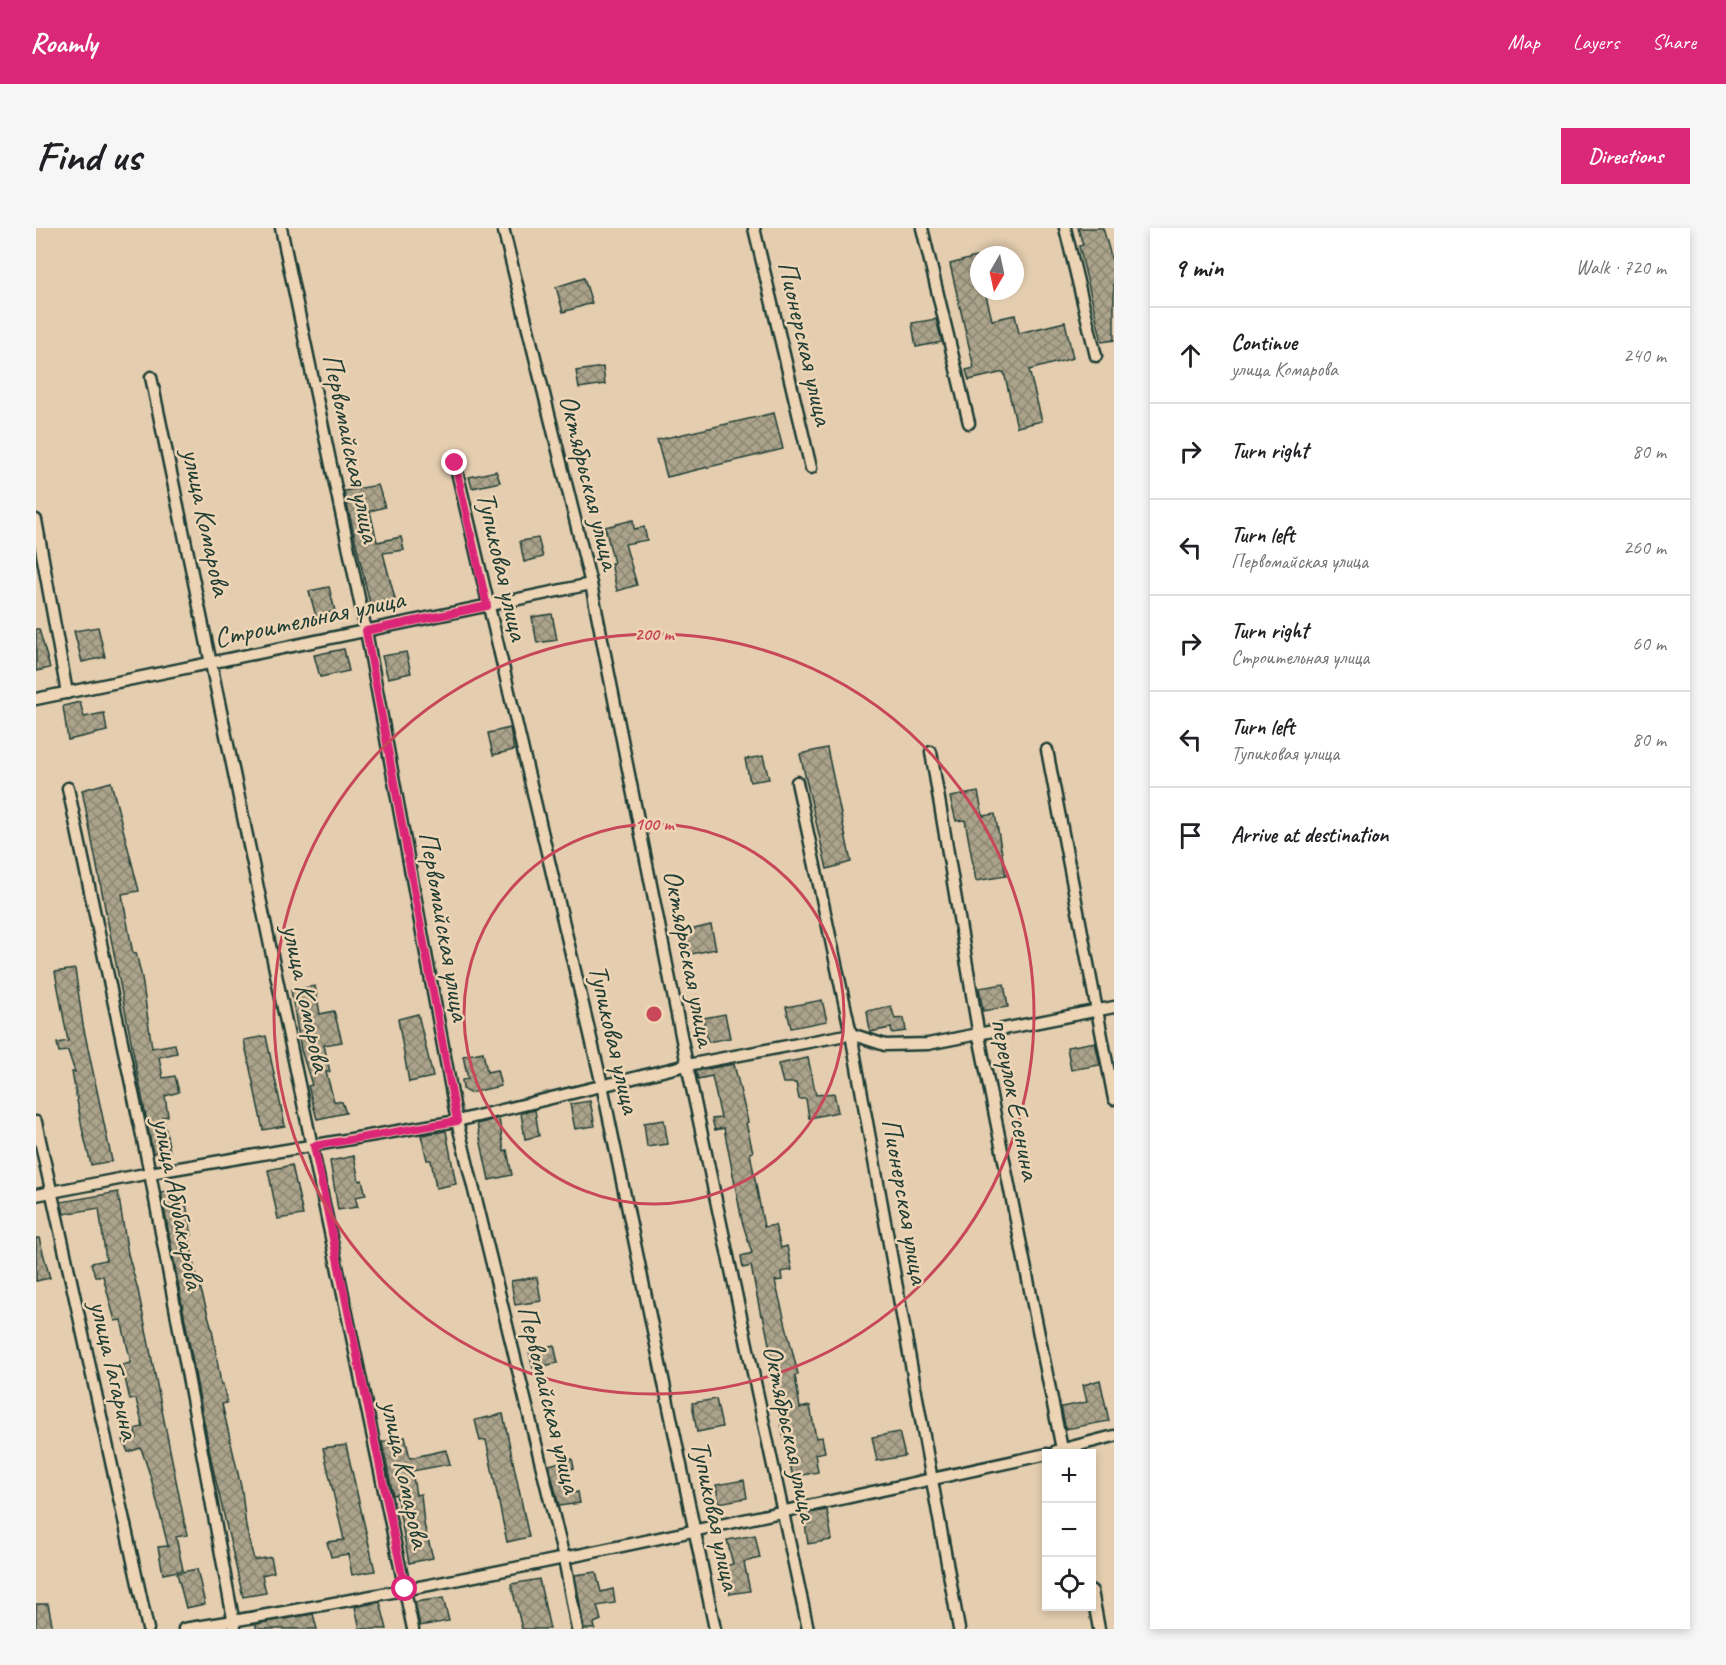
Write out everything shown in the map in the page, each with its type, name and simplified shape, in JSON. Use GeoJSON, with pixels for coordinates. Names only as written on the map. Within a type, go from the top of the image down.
{"type":"FeatureCollection","features":[{"type":"Feature","properties":{"kind":"street","name":"Первомайская улица"},"geometry":{"type":"LineString","coordinates":[[281,228],[366,631],[457,1121],[564,1558],[577,1629]]}},
{"type":"Feature","properties":{"kind":"street","name":"Октябрьская улица"},"geometry":{"type":"LineString","coordinates":[[503,228],[591,584],[687,1065],[808,1629]]}},
{"type":"Feature","properties":{"kind":"street","name":"Пионерская улица"},"geometry":{"type":"LineString","coordinates":[[754,228],[812,468]]}},
{"type":"Feature","properties":{"kind":"street"},"geometry":{"type":"LineString","coordinates":[[922,228],[969,423]]}},
{"type":"Feature","properties":{"kind":"street"},"geometry":{"type":"LineString","coordinates":[[1065,228],[1095,356]]}},
{"type":"Feature","properties":{"kind":"street","name":"улица Комарова"},"geometry":{"type":"LineString","coordinates":[[151,377],[314,1146],[413,1629]]}},
{"type":"Feature","properties":{"kind":"street","name":"Тупиковая улица"},"geometry":{"type":"LineString","coordinates":[[455,463],[487,606],[602,1084],[715,1629]]}},
{"type":"Feature","properties":{"kind":"street"},"geometry":{"type":"LineString","coordinates":[[36,520],[67,693]]}},
{"type":"Feature","properties":{"kind":"street","name":"Строительная улица"},"geometry":{"type":"LineString","coordinates":[[36,699],[591,584]]}},
{"type":"Feature","properties":{"kind":"street"},"geometry":{"type":"LineString","coordinates":[[1047,750],[1114,1099]]}},
{"type":"Feature","properties":{"kind":"street","name":"переулок Есенина"},"geometry":{"type":"LineString","coordinates":[[931,752],[979,1036],[1062,1449]]}},
{"type":"Feature","properties":{"kind":"street","name":"Пионерская улица"},"geometry":{"type":"LineString","coordinates":[[797,782],[851,1034],[959,1629]]}},
{"type":"Feature","properties":{"kind":"street","name":"улица Абубакарова"},"geometry":{"type":"LineString","coordinates":[[68,788],[150,1173],[234,1625]]}},
{"type":"Feature","properties":{"kind":"street"},"geometry":{"type":"LineString","coordinates":[[36,1195],[150,1173],[457,1121],[687,1065],[851,1034],[885,1045],[928,1044],[979,1036],[1114,1007]]}},
{"type":"Feature","properties":{"kind":"street","name":"улица Гагарина"},"geometry":{"type":"LineString","coordinates":[[36,1122],[148,1629]]}},
{"type":"Feature","properties":{"kind":"street"},"geometry":{"type":"LineString","coordinates":[[1073,1449],[1114,1436]]}},
{"type":"Feature","properties":{"kind":"street"},"geometry":{"type":"LineString","coordinates":[[184,1629],[234,1625],[784,1512],[1042,1455]]}},
{"type":"Feature","properties":{"kind":"street"},"geometry":{"type":"LineString","coordinates":[[1096,1611],[1099,1629]]}},
{"type":"Feature","properties":{"kind":"building"},"geometry":{"type":"Polygon","coordinates":[[[1078,228],[1103,228],[1114,267],[1114,340],[1102,342],[1079,246],[1083,245],[1078,228]]]}},
{"type":"Feature","properties":{"kind":"building"},"geometry":{"type":"Polygon","coordinates":[[[970,259],[970,300],[987,300],[992,320],[1015,315],[1019,333],[1065,322],[1073,358],[1029,370],[1042,421],[1017,427],[1004,372],[969,380],[966,370],[974,368],[950,264],[970,259]]]}},
{"type":"Feature","properties":{"kind":"building"},"geometry":{"type":"Polygon","coordinates":[[[584,278],[592,303],[563,312],[556,287],[584,278]]]}},
{"type":"Feature","properties":{"kind":"building"},"geometry":{"type":"Polygon","coordinates":[[[936,319],[942,342],[916,347],[912,323],[936,319]]]}},
{"type":"Feature","properties":{"kind":"building"},"geometry":{"type":"Polygon","coordinates":[[[603,367],[605,384],[579,388],[576,371],[603,367]]]}},
{"type":"Feature","properties":{"kind":"building"},"geometry":{"type":"Polygon","coordinates":[[[774,413],[783,449],[667,477],[657,440],[774,413]]]}},
{"type":"Feature","properties":{"kind":"building"},"geometry":{"type":"Polygon","coordinates":[[[496,471],[500,482],[472,488],[469,477],[496,471]]]}},
{"type":"Feature","properties":{"kind":"building"},"geometry":{"type":"Polygon","coordinates":[[[378,485],[385,507],[370,511],[377,542],[401,537],[404,550],[383,553],[395,599],[370,604],[344,491],[378,485]]]}},
{"type":"Feature","properties":{"kind":"building"},"geometry":{"type":"Polygon","coordinates":[[[633,520],[634,529],[644,527],[647,540],[625,544],[637,585],[617,591],[611,563],[614,563],[605,527],[633,520]]]}},
{"type":"Feature","properties":{"kind":"building"},"geometry":{"type":"Polygon","coordinates":[[[538,538],[543,557],[524,562],[520,541],[538,538]]]}},
{"type":"Feature","properties":{"kind":"building"},"geometry":{"type":"Polygon","coordinates":[[[329,587],[335,611],[316,616],[309,591],[329,587]]]}},
{"type":"Feature","properties":{"kind":"building"},"geometry":{"type":"Polygon","coordinates":[[[552,614],[557,640],[537,643],[532,617],[552,614]]]}},
{"type":"Feature","properties":{"kind":"building"},"geometry":{"type":"Polygon","coordinates":[[[98,627],[105,657],[82,662],[74,631],[98,627]]]}},
{"type":"Feature","properties":{"kind":"building"},"geometry":{"type":"Polygon","coordinates":[[[36,629],[39,629],[50,668],[36,671],[36,629]]]}},
{"type":"Feature","properties":{"kind":"building"},"geometry":{"type":"Polygon","coordinates":[[[344,649],[349,671],[320,677],[314,655],[344,649]]]}},
{"type":"Feature","properties":{"kind":"building"},"geometry":{"type":"Polygon","coordinates":[[[406,652],[411,673],[388,678],[382,656],[406,652]]]}},
{"type":"Feature","properties":{"kind":"building"},"geometry":{"type":"Polygon","coordinates":[[[80,702],[84,717],[104,713],[107,731],[68,740],[63,706],[80,702]]]}},
{"type":"Feature","properties":{"kind":"building"},"geometry":{"type":"Polygon","coordinates":[[[510,728],[514,750],[493,755],[488,733],[510,728]]]}},
{"type":"Feature","properties":{"kind":"building"},"geometry":{"type":"Polygon","coordinates":[[[827,748],[851,862],[827,869],[800,754],[827,748]]]}},
{"type":"Feature","properties":{"kind":"building"},"geometry":{"type":"Polygon","coordinates":[[[763,756],[769,779],[750,782],[745,759],[763,756]]]}},
{"type":"Feature","properties":{"kind":"building"},"geometry":{"type":"Polygon","coordinates":[[[111,782],[139,891],[122,894],[133,954],[136,953],[142,978],[152,1048],[175,1044],[177,1053],[159,1057],[163,1078],[175,1076],[179,1092],[165,1096],[168,1116],[163,1117],[170,1151],[153,1153],[82,790],[111,782]]]}},
{"type":"Feature","properties":{"kind":"building"},"geometry":{"type":"Polygon","coordinates":[[[978,792],[983,816],[995,814],[1006,876],[976,881],[965,820],[956,821],[950,797],[978,792]]]}},
{"type":"Feature","properties":{"kind":"building"},"geometry":{"type":"Polygon","coordinates":[[[711,925],[716,949],[686,955],[681,932],[711,925]]]}},
{"type":"Feature","properties":{"kind":"building"},"geometry":{"type":"Polygon","coordinates":[[[75,969],[83,1025],[112,1161],[91,1165],[72,1072],[75,1072],[68,1051],[59,1052],[57,1043],[68,1041],[55,972],[75,969]]]}},
{"type":"Feature","properties":{"kind":"building"},"geometry":{"type":"Polygon","coordinates":[[[1004,984],[1008,1007],[983,1011],[979,988],[1004,984]]]}},
{"type":"Feature","properties":{"kind":"building"},"geometry":{"type":"Polygon","coordinates":[[[315,986],[320,1014],[334,1011],[342,1042],[324,1045],[330,1072],[326,1072],[334,1101],[342,1102],[346,1113],[317,1119],[308,1086],[312,1085],[301,1050],[291,990],[315,986]]]}},
{"type":"Feature","properties":{"kind":"building"},"geometry":{"type":"Polygon","coordinates":[[[822,1000],[827,1021],[791,1028],[786,1007],[822,1000]]]}},
{"type":"Feature","properties":{"kind":"building"},"geometry":{"type":"Polygon","coordinates":[[[891,1006],[895,1019],[904,1018],[906,1031],[892,1033],[891,1028],[870,1032],[867,1011],[891,1006]]]}},
{"type":"Feature","properties":{"kind":"building"},"geometry":{"type":"Polygon","coordinates":[[[418,1014],[433,1077],[409,1082],[398,1019],[418,1014]]]}},
{"type":"Feature","properties":{"kind":"building"},"geometry":{"type":"Polygon","coordinates":[[[725,1014],[730,1038],[708,1042],[703,1018],[725,1014]]]}},
{"type":"Feature","properties":{"kind":"building"},"geometry":{"type":"Polygon","coordinates":[[[266,1036],[285,1126],[263,1130],[244,1040],[266,1036]]]}},
{"type":"Feature","properties":{"kind":"building"},"geometry":{"type":"Polygon","coordinates":[[[1095,1042],[1100,1065],[1071,1070],[1067,1047],[1095,1042]]]}},
{"type":"Feature","properties":{"kind":"building"},"geometry":{"type":"Polygon","coordinates":[[[483,1052],[487,1072],[497,1070],[501,1086],[469,1093],[463,1089],[462,1080],[468,1079],[463,1056],[483,1052]]]}},
{"type":"Feature","properties":{"kind":"building"},"geometry":{"type":"Polygon","coordinates":[[[808,1058],[816,1095],[834,1093],[838,1112],[809,1118],[806,1099],[799,1099],[796,1083],[783,1083],[778,1064],[808,1058]]]}},
{"type":"Feature","properties":{"kind":"building"},"geometry":{"type":"Polygon","coordinates":[[[734,1064],[748,1122],[746,1123],[753,1152],[750,1153],[764,1227],[775,1225],[781,1248],[787,1246],[792,1270],[781,1272],[782,1280],[775,1281],[798,1374],[795,1375],[800,1408],[810,1406],[816,1438],[822,1437],[825,1452],[815,1454],[818,1472],[793,1477],[780,1421],[776,1378],[763,1315],[761,1316],[751,1266],[743,1268],[741,1256],[752,1253],[742,1221],[724,1128],[715,1130],[712,1119],[721,1118],[712,1076],[698,1079],[696,1071],[734,1064]]]}},
{"type":"Feature","properties":{"kind":"building"},"geometry":{"type":"Polygon","coordinates":[[[590,1101],[595,1126],[575,1129],[570,1104],[590,1101]]]}},
{"type":"Feature","properties":{"kind":"building"},"geometry":{"type":"Polygon","coordinates":[[[535,1110],[539,1136],[525,1139],[521,1113],[535,1110]]]}},
{"type":"Feature","properties":{"kind":"building"},"geometry":{"type":"Polygon","coordinates":[[[499,1118],[504,1151],[507,1150],[512,1175],[489,1180],[477,1124],[499,1118]]]}},
{"type":"Feature","properties":{"kind":"building"},"geometry":{"type":"Polygon","coordinates":[[[664,1120],[668,1144],[647,1147],[644,1123],[664,1120]]]}},
{"type":"Feature","properties":{"kind":"building"},"geometry":{"type":"Polygon","coordinates":[[[446,1131],[456,1184],[436,1188],[431,1160],[427,1160],[421,1135],[446,1131]]]}},
{"type":"Feature","properties":{"kind":"building"},"geometry":{"type":"Polygon","coordinates":[[[354,1156],[359,1181],[362,1180],[366,1195],[355,1197],[358,1207],[338,1210],[330,1161],[354,1156]]]}},
{"type":"Feature","properties":{"kind":"building"},"geometry":{"type":"Polygon","coordinates":[[[292,1165],[303,1215],[278,1219],[268,1170],[292,1165]]]}},
{"type":"Feature","properties":{"kind":"building"},"geometry":{"type":"Polygon","coordinates":[[[183,1189],[192,1235],[189,1235],[194,1265],[212,1329],[221,1384],[223,1384],[227,1403],[222,1404],[242,1491],[246,1527],[254,1560],[271,1557],[274,1572],[262,1575],[266,1593],[243,1597],[212,1464],[161,1192],[183,1189]]]}},
{"type":"Feature","properties":{"kind":"building"},"geometry":{"type":"Polygon","coordinates":[[[118,1192],[128,1254],[138,1290],[187,1535],[176,1537],[183,1570],[163,1574],[158,1547],[168,1546],[151,1478],[141,1448],[128,1452],[123,1440],[137,1438],[134,1429],[143,1427],[136,1399],[130,1400],[122,1365],[130,1363],[130,1358],[121,1320],[115,1321],[103,1276],[95,1276],[91,1263],[106,1260],[99,1208],[64,1214],[61,1202],[118,1192]]]}},
{"type":"Feature","properties":{"kind":"building"},"geometry":{"type":"Polygon","coordinates":[[[36,1238],[39,1238],[50,1278],[36,1281],[36,1238]]]}},
{"type":"Feature","properties":{"kind":"building"},"geometry":{"type":"Polygon","coordinates":[[[537,1277],[541,1301],[515,1305],[511,1281],[537,1277]]]}},
{"type":"Feature","properties":{"kind":"building"},"geometry":{"type":"Polygon","coordinates":[[[554,1345],[558,1363],[533,1368],[529,1351],[554,1345]]]}},
{"type":"Feature","properties":{"kind":"building"},"geometry":{"type":"Polygon","coordinates":[[[1100,1380],[1109,1421],[1066,1429],[1061,1407],[1087,1402],[1083,1385],[1100,1380]]]}},
{"type":"Feature","properties":{"kind":"building"},"geometry":{"type":"Polygon","coordinates":[[[716,1399],[722,1427],[697,1432],[692,1403],[716,1399]]]}},
{"type":"Feature","properties":{"kind":"building"},"geometry":{"type":"Polygon","coordinates":[[[503,1414],[529,1537],[507,1542],[486,1440],[480,1441],[475,1420],[503,1414]]]}},
{"type":"Feature","properties":{"kind":"building"},"geometry":{"type":"Polygon","coordinates":[[[899,1432],[905,1456],[877,1461],[872,1437],[899,1432]]]}},
{"type":"Feature","properties":{"kind":"building"},"geometry":{"type":"Polygon","coordinates":[[[405,1437],[410,1458],[446,1450],[450,1464],[412,1471],[416,1495],[421,1494],[424,1524],[433,1558],[409,1563],[396,1494],[393,1495],[382,1442],[405,1437]]]}},
{"type":"Feature","properties":{"kind":"building"},"geometry":{"type":"Polygon","coordinates":[[[346,1445],[375,1571],[352,1575],[348,1554],[331,1557],[327,1542],[344,1540],[323,1448],[346,1445]]]}},
{"type":"Feature","properties":{"kind":"building"},"geometry":{"type":"Polygon","coordinates":[[[572,1459],[574,1468],[568,1470],[573,1493],[578,1492],[580,1503],[559,1506],[549,1465],[572,1459]]]}},
{"type":"Feature","properties":{"kind":"building"},"geometry":{"type":"Polygon","coordinates":[[[744,1480],[747,1498],[719,1503],[716,1485],[744,1480]]]}},
{"type":"Feature","properties":{"kind":"building"},"geometry":{"type":"Polygon","coordinates":[[[827,1510],[832,1540],[808,1544],[805,1524],[812,1523],[809,1513],[827,1510]]]}},
{"type":"Feature","properties":{"kind":"building"},"geometry":{"type":"Polygon","coordinates":[[[755,1535],[760,1558],[744,1562],[750,1591],[730,1594],[725,1566],[733,1564],[727,1540],[755,1535]]]}},
{"type":"Feature","properties":{"kind":"building"},"geometry":{"type":"Polygon","coordinates":[[[197,1569],[205,1604],[186,1608],[177,1573],[197,1569]]]}},
{"type":"Feature","properties":{"kind":"building"},"geometry":{"type":"Polygon","coordinates":[[[596,1572],[601,1592],[613,1589],[615,1603],[597,1606],[601,1620],[594,1623],[595,1629],[584,1629],[575,1575],[596,1572]]]}},
{"type":"Feature","properties":{"kind":"building"},"geometry":{"type":"Polygon","coordinates":[[[539,1579],[550,1629],[522,1629],[511,1584],[539,1579]]]}},
{"type":"Feature","properties":{"kind":"building"},"geometry":{"type":"Polygon","coordinates":[[[443,1598],[449,1621],[420,1626],[415,1602],[443,1598]]]}},
{"type":"Feature","properties":{"kind":"building"},"geometry":{"type":"Polygon","coordinates":[[[380,1602],[387,1629],[360,1629],[355,1607],[380,1602]]]}},
{"type":"Feature","properties":{"kind":"building"},"geometry":{"type":"Polygon","coordinates":[[[36,1604],[48,1604],[53,1629],[36,1629],[36,1604]]]}},
{"type":"Feature","properties":{"kind":"building"},"geometry":{"type":"Polygon","coordinates":[[[313,1614],[317,1629],[256,1629],[256,1624],[313,1614]]]}},
{"type":"Feature","properties":{"kind":"route"},"geometry":{"type":"LineString","coordinates":[[405,1589],[314,1146],[457,1121],[366,631],[487,606],[455,463]]}}]}
